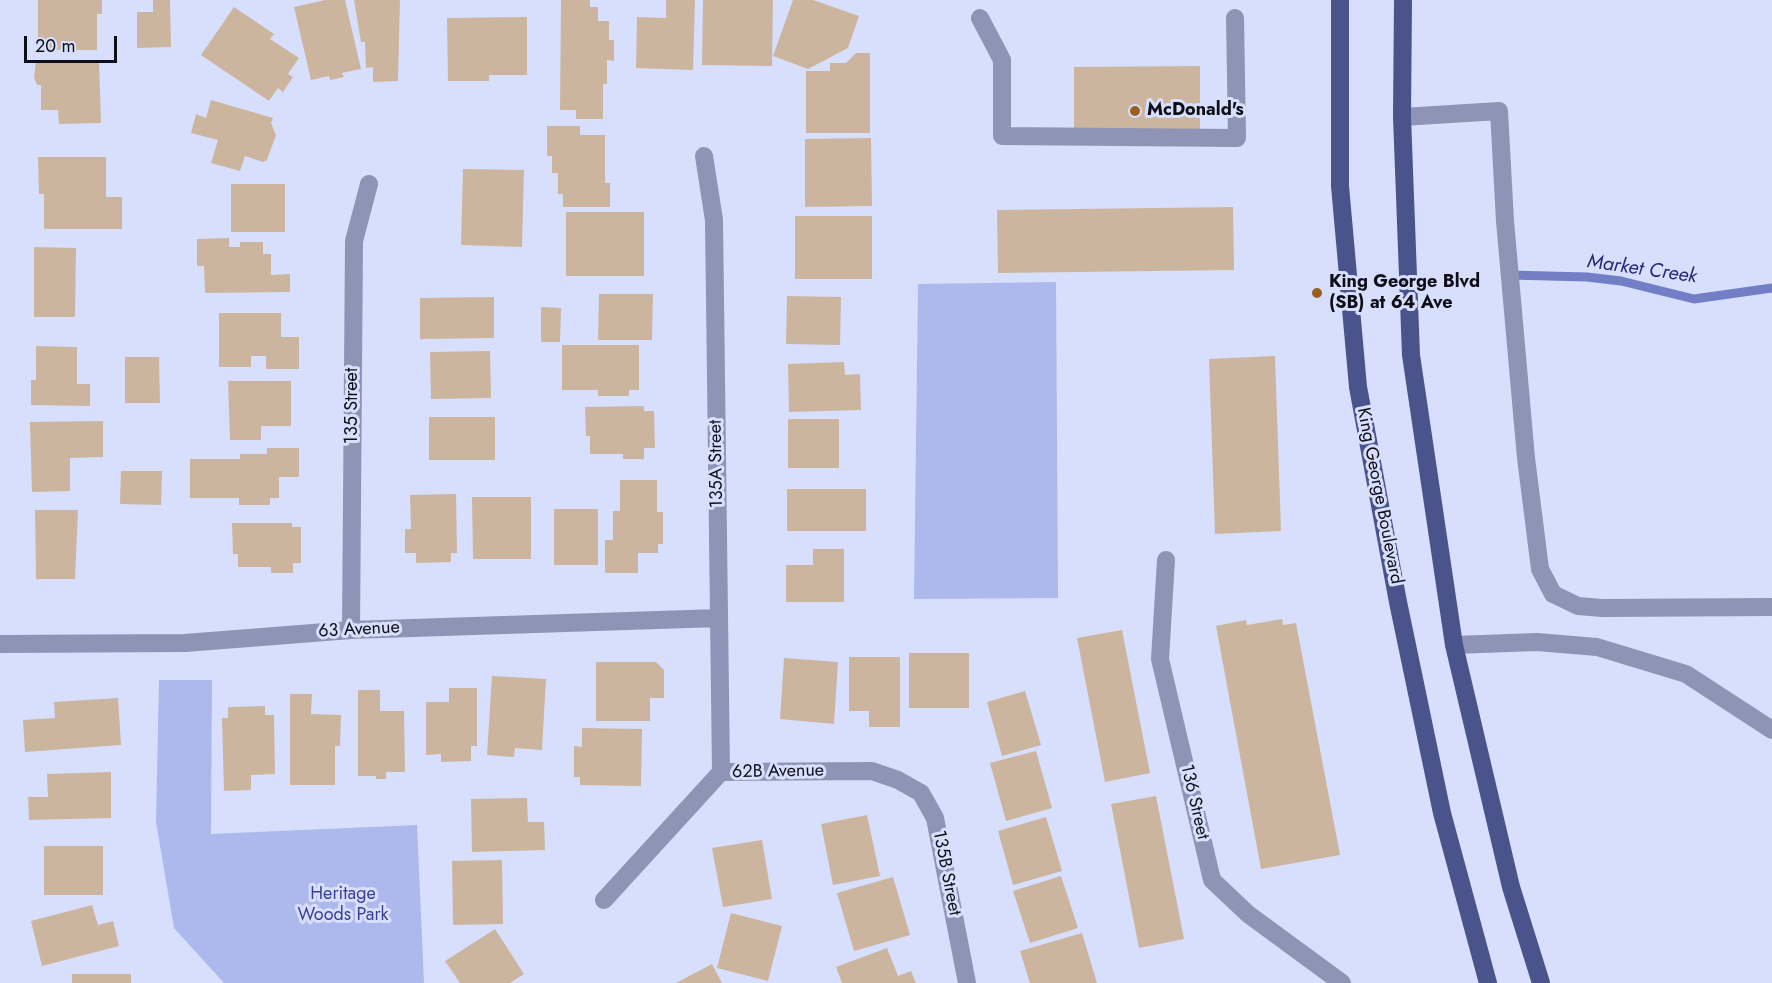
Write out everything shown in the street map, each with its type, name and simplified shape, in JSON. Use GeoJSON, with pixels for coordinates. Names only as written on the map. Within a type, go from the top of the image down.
{"type":"FeatureCollection","features":[{"type":"Feature","properties":{"kind":"main road","name":"King George Boulevard"},"geometry":{"type":"LineString","coordinates":[[1340,0],[1340,186],[1358,387],[1398,602],[1442,813],[1488,983]]}},
{"type":"Feature","properties":{"kind":"main road"},"geometry":{"type":"LineString","coordinates":[[1402,0],[1402,117],[1411,355],[1454,645],[1511,887],[1540,983]]}},
{"type":"Feature","properties":{"kind":"street"},"geometry":{"type":"LineString","coordinates":[[980,18],[1002,60],[1002,136],[1237,138],[1235,18]]}},
{"type":"Feature","properties":{"kind":"street"},"geometry":{"type":"LineString","coordinates":[[1402,117],[1499,111],[1505,221],[1526,458],[1540,569],[1553,594],[1578,606],[1594,607],[1772,607]]}},
{"type":"Feature","properties":{"kind":"street","name":"135A Street"},"geometry":{"type":"LineString","coordinates":[[704,156],[714,220],[721,772]]}},
{"type":"Feature","properties":{"kind":"street","name":"135 Street"},"geometry":{"type":"LineString","coordinates":[[351,630],[354,241],[369,184]]}},
{"type":"Feature","properties":{"kind":"street","name":"136 Street"},"geometry":{"type":"LineString","coordinates":[[1166,560],[1160,659],[1212,880],[1248,914],[1342,983]]}},
{"type":"Feature","properties":{"kind":"street","name":"63 Avenue"},"geometry":{"type":"LineString","coordinates":[[0,644],[185,643],[351,630],[719,618]]}},
{"type":"Feature","properties":{"kind":"street"},"geometry":{"type":"LineString","coordinates":[[1454,645],[1537,642],[1597,647],[1686,674],[1772,730]]}},
{"type":"Feature","properties":{"kind":"street","name":"62B Avenue"},"geometry":{"type":"LineString","coordinates":[[604,900],[721,772],[872,771],[898,780]]}},
{"type":"Feature","properties":{"kind":"street","name":"135B Street"},"geometry":{"type":"LineString","coordinates":[[898,780],[921,793],[935,818],[967,983]]}},
{"type":"Feature","properties":{"kind":"green space"},"geometry":{"type":"Polygon","coordinates":[[[1056,282],[1058,598],[914,599],[918,284],[1056,282]]]}},
{"type":"Feature","properties":{"kind":"green space","name":"Heritage Woods Park"},"geometry":{"type":"Polygon","coordinates":[[[159,680],[212,680],[211,834],[417,825],[424,983],[224,983],[174,928],[156,822],[159,680]]]}},
{"type":"Feature","properties":{"kind":"building"},"geometry":{"type":"Polygon","coordinates":[[[38,0],[102,0],[102,14],[97,14],[97,50],[38,50],[38,0]]]}},
{"type":"Feature","properties":{"kind":"building"},"geometry":{"type":"Polygon","coordinates":[[[153,0],[170,0],[171,47],[137,48],[137,12],[153,12],[153,0]]]}},
{"type":"Feature","properties":{"kind":"building"},"geometry":{"type":"Polygon","coordinates":[[[325,0],[345,0],[361,69],[342,73],[344,77],[330,80],[329,76],[311,80],[294,7],[325,0]]]}},
{"type":"Feature","properties":{"kind":"building"},"geometry":{"type":"Polygon","coordinates":[[[354,0],[400,0],[398,81],[373,82],[373,67],[366,68],[365,42],[361,42],[354,0]]]}},
{"type":"Feature","properties":{"kind":"building"},"geometry":{"type":"Polygon","coordinates":[[[561,0],[590,0],[590,7],[598,7],[598,21],[609,21],[609,40],[614,40],[614,61],[607,60],[607,84],[603,84],[603,119],[576,119],[576,110],[560,110],[561,0]]]}},
{"type":"Feature","properties":{"kind":"building"},"geometry":{"type":"Polygon","coordinates":[[[666,0],[695,0],[693,70],[636,68],[637,17],[666,18],[666,0]]]}},
{"type":"Feature","properties":{"kind":"building"},"geometry":{"type":"Polygon","coordinates":[[[703,0],[773,0],[772,66],[702,65],[703,0]]]}},
{"type":"Feature","properties":{"kind":"building"},"geometry":{"type":"Polygon","coordinates":[[[793,0],[813,0],[859,16],[848,48],[808,69],[773,56],[793,0]]]}},
{"type":"Feature","properties":{"kind":"building"},"geometry":{"type":"Polygon","coordinates":[[[234,7],[274,34],[270,39],[299,58],[288,74],[293,77],[283,92],[278,88],[269,101],[201,55],[234,7]]]}},
{"type":"Feature","properties":{"kind":"building"},"geometry":{"type":"Polygon","coordinates":[[[527,17],[527,75],[489,75],[489,81],[448,81],[447,18],[527,17]]]}},
{"type":"Feature","properties":{"kind":"building"},"geometry":{"type":"Polygon","coordinates":[[[856,53],[870,53],[870,133],[806,133],[806,71],[830,71],[830,63],[846,63],[856,53]]]}},
{"type":"Feature","properties":{"kind":"building"},"geometry":{"type":"Polygon","coordinates":[[[99,60],[101,123],[59,124],[58,110],[41,110],[41,85],[37,85],[34,78],[36,61],[99,60]]]}},
{"type":"Feature","properties":{"kind":"building"},"geometry":{"type":"Polygon","coordinates":[[[1200,66],[1200,131],[1074,132],[1074,67],[1200,66]]]}},
{"type":"Feature","properties":{"kind":"building"},"geometry":{"type":"Polygon","coordinates":[[[211,100],[273,118],[271,123],[276,135],[267,160],[263,162],[245,156],[240,171],[211,163],[218,140],[191,133],[196,114],[206,118],[211,100]]]}},
{"type":"Feature","properties":{"kind":"building"},"geometry":{"type":"Polygon","coordinates":[[[547,126],[580,126],[580,135],[605,135],[605,183],[610,183],[610,207],[563,207],[563,194],[558,194],[558,173],[552,173],[552,156],[547,156],[547,126]]]}},
{"type":"Feature","properties":{"kind":"building"},"geometry":{"type":"Polygon","coordinates":[[[871,138],[872,206],[805,207],[805,139],[871,138]]]}},
{"type":"Feature","properties":{"kind":"building"},"geometry":{"type":"Polygon","coordinates":[[[38,157],[106,157],[106,197],[122,197],[122,229],[44,229],[44,194],[39,194],[38,157]]]}},
{"type":"Feature","properties":{"kind":"building"},"geometry":{"type":"Polygon","coordinates":[[[463,169],[524,170],[522,247],[461,245],[463,169]]]}},
{"type":"Feature","properties":{"kind":"building"},"geometry":{"type":"Polygon","coordinates":[[[231,184],[285,184],[285,232],[231,232],[231,184]]]}},
{"type":"Feature","properties":{"kind":"building"},"geometry":{"type":"Polygon","coordinates":[[[1233,207],[1234,270],[998,273],[997,210],[1233,207]]]}},
{"type":"Feature","properties":{"kind":"building"},"geometry":{"type":"Polygon","coordinates":[[[566,212],[644,212],[644,276],[566,276],[566,212]]]}},
{"type":"Feature","properties":{"kind":"building"},"geometry":{"type":"Polygon","coordinates":[[[795,216],[872,216],[872,279],[795,279],[795,216]]]}},
{"type":"Feature","properties":{"kind":"building"},"geometry":{"type":"Polygon","coordinates":[[[229,238],[229,247],[240,247],[240,242],[263,242],[263,254],[271,254],[271,275],[290,274],[290,292],[205,293],[204,266],[197,266],[197,239],[229,238]]]}},
{"type":"Feature","properties":{"kind":"building"},"geometry":{"type":"Polygon","coordinates":[[[34,247],[76,248],[75,317],[34,317],[34,247]]]}},
{"type":"Feature","properties":{"kind":"building"},"geometry":{"type":"Polygon","coordinates":[[[599,294],[653,294],[652,340],[598,340],[599,294]]]}},
{"type":"Feature","properties":{"kind":"building"},"geometry":{"type":"Polygon","coordinates":[[[787,296],[841,297],[840,345],[786,344],[787,296]]]}},
{"type":"Feature","properties":{"kind":"building"},"geometry":{"type":"Polygon","coordinates":[[[494,297],[494,338],[420,339],[420,298],[494,297]]]}},
{"type":"Feature","properties":{"kind":"building"},"geometry":{"type":"Polygon","coordinates":[[[541,307],[561,308],[560,342],[541,342],[541,307]]]}},
{"type":"Feature","properties":{"kind":"building"},"geometry":{"type":"Polygon","coordinates":[[[219,313],[281,313],[281,337],[299,337],[299,369],[266,369],[266,356],[251,356],[251,367],[219,367],[219,313]]]}},
{"type":"Feature","properties":{"kind":"building"},"geometry":{"type":"Polygon","coordinates":[[[562,345],[639,345],[639,390],[629,390],[629,396],[598,396],[598,390],[562,390],[562,345]]]}},
{"type":"Feature","properties":{"kind":"building"},"geometry":{"type":"Polygon","coordinates":[[[36,346],[77,347],[77,384],[90,384],[90,406],[31,405],[31,380],[36,380],[36,346]]]}},
{"type":"Feature","properties":{"kind":"building"},"geometry":{"type":"Polygon","coordinates":[[[490,351],[491,398],[431,399],[430,352],[490,351]]]}},
{"type":"Feature","properties":{"kind":"building"},"geometry":{"type":"Polygon","coordinates":[[[1275,356],[1281,531],[1215,534],[1209,359],[1275,356]]]}},
{"type":"Feature","properties":{"kind":"building"},"geometry":{"type":"Polygon","coordinates":[[[125,357],[159,357],[160,403],[125,403],[125,357]]]}},
{"type":"Feature","properties":{"kind":"building"},"geometry":{"type":"Polygon","coordinates":[[[844,362],[845,375],[860,374],[861,410],[789,412],[788,364],[844,362]]]}},
{"type":"Feature","properties":{"kind":"building"},"geometry":{"type":"Polygon","coordinates":[[[228,381],[291,381],[291,426],[261,426],[261,440],[230,440],[228,381]]]}},
{"type":"Feature","properties":{"kind":"building"},"geometry":{"type":"Polygon","coordinates":[[[644,406],[644,411],[654,411],[655,448],[644,448],[644,459],[623,459],[623,454],[590,454],[590,436],[586,436],[585,407],[644,406]]]}},
{"type":"Feature","properties":{"kind":"building"},"geometry":{"type":"Polygon","coordinates":[[[429,417],[495,417],[495,460],[429,460],[429,417]]]}},
{"type":"Feature","properties":{"kind":"building"},"geometry":{"type":"Polygon","coordinates":[[[788,419],[839,419],[839,468],[788,468],[788,419]]]}},
{"type":"Feature","properties":{"kind":"building"},"geometry":{"type":"Polygon","coordinates":[[[103,421],[103,457],[70,458],[70,491],[32,492],[30,422],[103,421]]]}},
{"type":"Feature","properties":{"kind":"building"},"geometry":{"type":"Polygon","coordinates":[[[267,448],[299,448],[299,477],[279,477],[279,498],[270,498],[270,505],[239,505],[239,498],[190,498],[190,459],[240,459],[240,454],[267,454],[267,448]]]}},
{"type":"Feature","properties":{"kind":"building"},"geometry":{"type":"Polygon","coordinates":[[[121,471],[162,471],[161,505],[120,504],[121,471]]]}},
{"type":"Feature","properties":{"kind":"building"},"geometry":{"type":"Polygon","coordinates":[[[620,480],[657,480],[657,512],[663,512],[663,544],[658,544],[658,553],[638,553],[638,573],[605,573],[605,540],[613,540],[613,511],[620,511],[620,480]]]}},
{"type":"Feature","properties":{"kind":"building"},"geometry":{"type":"Polygon","coordinates":[[[787,489],[866,489],[866,531],[787,531],[787,489]]]}},
{"type":"Feature","properties":{"kind":"building"},"geometry":{"type":"Polygon","coordinates":[[[456,494],[457,553],[451,553],[451,562],[416,563],[416,553],[405,553],[405,529],[411,529],[410,495],[456,494]]]}},
{"type":"Feature","properties":{"kind":"building"},"geometry":{"type":"Polygon","coordinates":[[[472,497],[531,497],[531,559],[473,559],[472,497]]]}},
{"type":"Feature","properties":{"kind":"building"},"geometry":{"type":"Polygon","coordinates":[[[554,509],[598,509],[598,565],[554,565],[554,509]]]}},
{"type":"Feature","properties":{"kind":"building"},"geometry":{"type":"Polygon","coordinates":[[[35,510],[78,510],[75,579],[36,579],[35,510]]]}},
{"type":"Feature","properties":{"kind":"building"},"geometry":{"type":"Polygon","coordinates":[[[232,523],[292,523],[292,527],[301,527],[301,563],[293,563],[293,573],[271,573],[271,567],[238,567],[238,554],[233,554],[232,523]]]}},
{"type":"Feature","properties":{"kind":"building"},"geometry":{"type":"Polygon","coordinates":[[[813,549],[844,549],[844,602],[786,602],[786,565],[813,565],[813,549]]]}},
{"type":"Feature","properties":{"kind":"building"},"geometry":{"type":"Polygon","coordinates":[[[1282,619],[1283,625],[1296,623],[1340,855],[1261,869],[1216,626],[1246,620],[1247,625],[1282,619]]]}},
{"type":"Feature","properties":{"kind":"building"},"geometry":{"type":"Polygon","coordinates":[[[1122,630],[1150,773],[1105,782],[1077,638],[1122,630]]]}},
{"type":"Feature","properties":{"kind":"building"},"geometry":{"type":"Polygon","coordinates":[[[909,653],[969,653],[969,708],[909,708],[909,653]]]}},
{"type":"Feature","properties":{"kind":"building"},"geometry":{"type":"Polygon","coordinates":[[[849,657],[900,657],[900,727],[869,727],[869,711],[849,711],[849,657]]]}},
{"type":"Feature","properties":{"kind":"building"},"geometry":{"type":"Polygon","coordinates":[[[784,658],[838,662],[834,724],[780,719],[784,658]]]}},
{"type":"Feature","properties":{"kind":"building"},"geometry":{"type":"Polygon","coordinates":[[[596,662],[656,662],[664,670],[664,698],[650,698],[650,721],[596,721],[596,662]]]}},
{"type":"Feature","properties":{"kind":"building"},"geometry":{"type":"Polygon","coordinates":[[[492,676],[546,679],[542,750],[515,748],[514,757],[487,755],[492,676]]]}},
{"type":"Feature","properties":{"kind":"building"},"geometry":{"type":"Polygon","coordinates":[[[449,688],[477,688],[477,746],[471,746],[471,761],[441,762],[441,754],[426,755],[426,702],[449,702],[449,688]]]}},
{"type":"Feature","properties":{"kind":"building"},"geometry":{"type":"Polygon","coordinates":[[[358,690],[380,690],[380,711],[404,711],[405,772],[386,772],[386,779],[376,779],[376,776],[358,776],[358,690]]]}},
{"type":"Feature","properties":{"kind":"building"},"geometry":{"type":"Polygon","coordinates":[[[1025,691],[1041,745],[1002,756],[987,702],[1025,691]]]}},
{"type":"Feature","properties":{"kind":"building"},"geometry":{"type":"Polygon","coordinates":[[[290,694],[312,694],[311,714],[341,715],[340,746],[335,746],[335,785],[290,785],[290,694]]]}},
{"type":"Feature","properties":{"kind":"building"},"geometry":{"type":"Polygon","coordinates":[[[118,698],[121,745],[25,752],[23,720],[55,718],[54,702],[118,698]]]}},
{"type":"Feature","properties":{"kind":"building"},"geometry":{"type":"Polygon","coordinates":[[[265,706],[265,715],[274,715],[275,774],[251,775],[251,790],[224,791],[222,718],[228,718],[228,707],[265,706]]]}},
{"type":"Feature","properties":{"kind":"building"},"geometry":{"type":"Polygon","coordinates":[[[582,728],[642,729],[641,786],[580,785],[580,777],[574,777],[574,746],[582,747],[582,728]]]}},
{"type":"Feature","properties":{"kind":"building"},"geometry":{"type":"Polygon","coordinates":[[[1036,751],[1052,808],[1006,821],[990,763],[1036,751]]]}},
{"type":"Feature","properties":{"kind":"building"},"geometry":{"type":"Polygon","coordinates":[[[111,772],[111,818],[29,820],[28,797],[48,797],[47,774],[111,772]]]}},
{"type":"Feature","properties":{"kind":"building"},"geometry":{"type":"Polygon","coordinates":[[[1156,796],[1184,939],[1139,948],[1111,804],[1156,796]]]}},
{"type":"Feature","properties":{"kind":"building"},"geometry":{"type":"Polygon","coordinates":[[[527,798],[528,822],[544,822],[545,850],[472,852],[471,799],[527,798]]]}},
{"type":"Feature","properties":{"kind":"building"},"geometry":{"type":"Polygon","coordinates":[[[867,815],[880,876],[833,885],[821,824],[867,815]]]}},
{"type":"Feature","properties":{"kind":"building"},"geometry":{"type":"Polygon","coordinates":[[[1046,817],[1062,871],[1013,885],[998,831],[1046,817]]]}},
{"type":"Feature","properties":{"kind":"building"},"geometry":{"type":"Polygon","coordinates":[[[762,840],[772,899],[723,907],[712,848],[762,840]]]}},
{"type":"Feature","properties":{"kind":"building"},"geometry":{"type":"Polygon","coordinates":[[[44,846],[103,846],[103,895],[44,895],[44,846]]]}},
{"type":"Feature","properties":{"kind":"building"},"geometry":{"type":"Polygon","coordinates":[[[502,860],[503,924],[453,925],[452,861],[502,860]]]}},
{"type":"Feature","properties":{"kind":"building"},"geometry":{"type":"Polygon","coordinates":[[[1061,876],[1078,928],[1030,943],[1013,891],[1061,876]]]}},
{"type":"Feature","properties":{"kind":"building"},"geometry":{"type":"Polygon","coordinates":[[[893,877],[910,935],[854,951],[837,893],[893,877]]]}},
{"type":"Feature","properties":{"kind":"building"},"geometry":{"type":"Polygon","coordinates":[[[92,905],[98,925],[113,921],[119,946],[42,966],[31,921],[92,905]]]}},
{"type":"Feature","properties":{"kind":"building"},"geometry":{"type":"Polygon","coordinates":[[[731,913],[782,926],[768,981],[717,968],[731,913]]]}},
{"type":"Feature","properties":{"kind":"building"},"geometry":{"type":"Polygon","coordinates":[[[495,929],[524,974],[510,983],[460,983],[445,961],[495,929]]]}},
{"type":"Feature","properties":{"kind":"building"},"geometry":{"type":"Polygon","coordinates":[[[1082,933],[1097,983],[1030,983],[1020,951],[1082,933]]]}},
{"type":"Feature","properties":{"kind":"building"},"geometry":{"type":"Polygon","coordinates":[[[887,948],[898,976],[911,971],[916,983],[842,983],[836,967],[887,948]]]}},
{"type":"Feature","properties":{"kind":"building"},"geometry":{"type":"Polygon","coordinates":[[[712,964],[722,983],[676,983],[712,964]]]}},
{"type":"Feature","properties":{"kind":"building"},"geometry":{"type":"Polygon","coordinates":[[[72,974],[131,974],[131,983],[72,983],[72,974]]]}},
{"type":"Feature","properties":{"kind":"waterway","name":"Market Creek"},"geometry":{"type":"LineString","coordinates":[[1509,275],[1587,277],[1621,281],[1694,299],[1772,288]]}},
{"type":"Feature","properties":{"kind":"place","name":"McDonald's"},"geometry":{"type":"Point","coordinates":[1135,111]}},
{"type":"Feature","properties":{"kind":"place","name":"King George Blvd (SB) at 64 Ave"},"geometry":{"type":"Point","coordinates":[1317,293]}}]}
